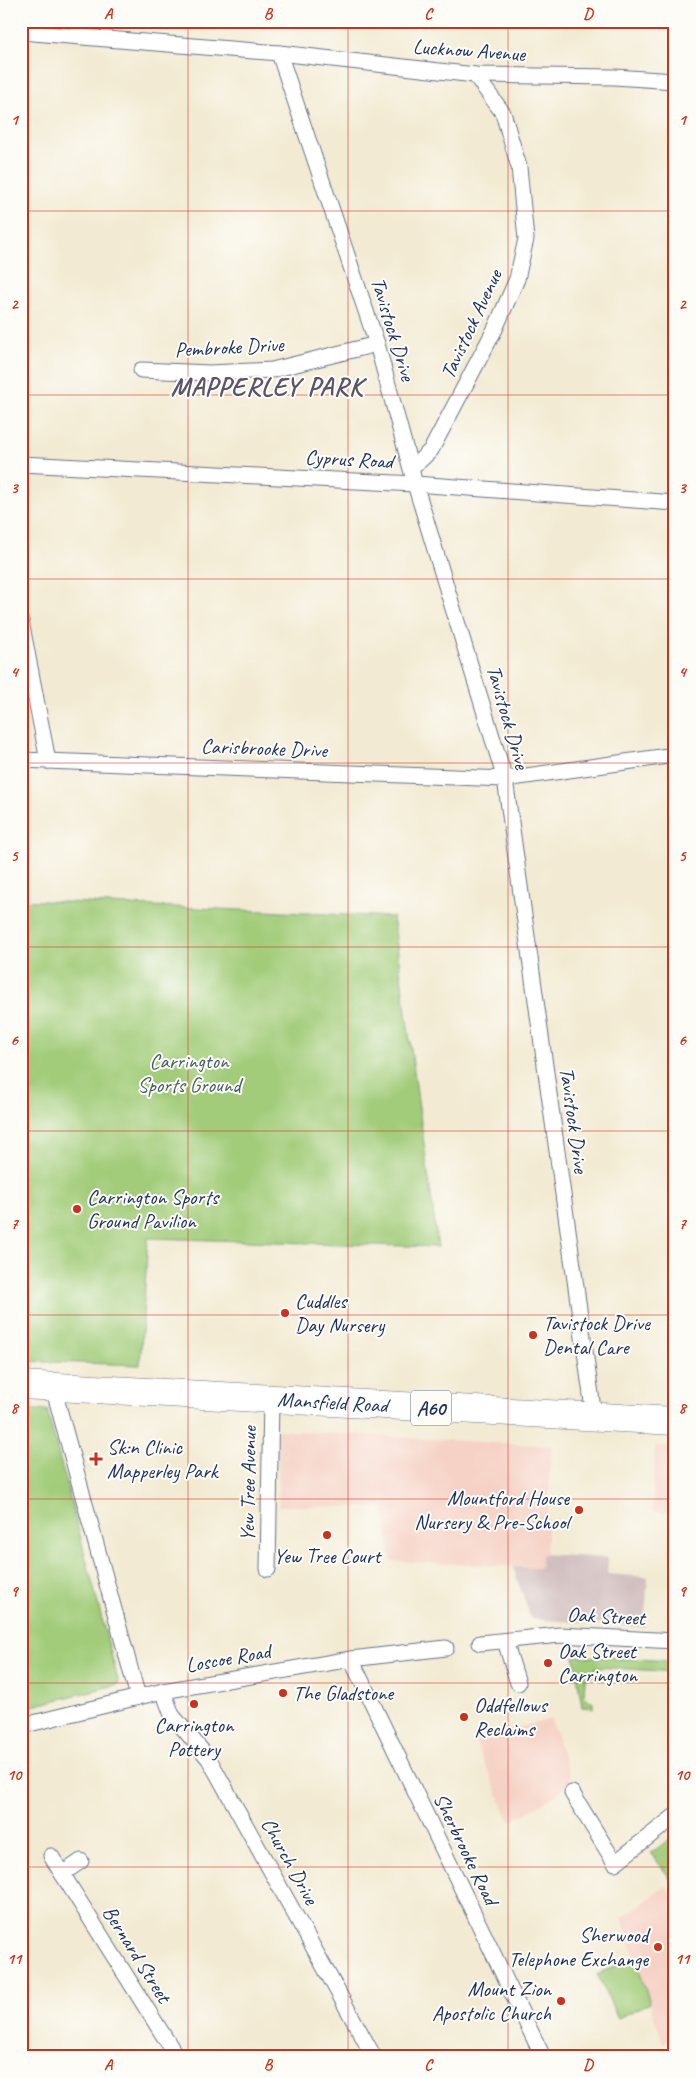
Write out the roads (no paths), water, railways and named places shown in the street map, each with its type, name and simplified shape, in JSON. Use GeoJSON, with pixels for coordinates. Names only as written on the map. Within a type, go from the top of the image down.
{"type":"FeatureCollection","features":[{"type":"Feature","properties":{"kind":"highway","name":"Mansfield Road"},"geometry":{"type":"LineString","coordinates":[[21,1386],[675,1421]]}},
{"type":"Feature","properties":{"kind":"street","name":"Lucknow Avenue"},"geometry":{"type":"LineString","coordinates":[[21,32],[279,54],[475,75],[614,77],[675,81]]}},
{"type":"Feature","properties":{"kind":"street","name":"Tavistock Drive"},"geometry":{"type":"LineString","coordinates":[[279,54],[377,344],[416,484],[505,779],[594,1416]]}},
{"type":"Feature","properties":{"kind":"street","name":"Tavistock Avenue"},"geometry":{"type":"LineString","coordinates":[[412,468],[431,450],[495,329],[517,279],[526,238],[519,167],[511,140],[502,113],[475,75]]}},
{"type":"Feature","properties":{"kind":"street","name":"Pembroke Drive"},"geometry":{"type":"LineString","coordinates":[[141,370],[209,373],[272,370],[377,344]]}},
{"type":"Feature","properties":{"kind":"street","name":"Cyprus Road"},"geometry":{"type":"LineString","coordinates":[[21,464],[416,484],[675,503]]}},
{"type":"Feature","properties":{"kind":"street"},"geometry":{"type":"LineString","coordinates":[[21,621],[48,761]]}},
{"type":"Feature","properties":{"kind":"street","name":"Carisbrooke Drive"},"geometry":{"type":"LineString","coordinates":[[21,760],[505,779],[675,755]]}},
{"type":"Feature","properties":{"kind":"street"},"geometry":{"type":"LineString","coordinates":[[53,1387],[138,1697]]}},
{"type":"Feature","properties":{"kind":"street","name":"Yew Tree Avenue"},"geometry":{"type":"LineString","coordinates":[[268,1569],[271,1399]]}},
{"type":"Feature","properties":{"kind":"street","name":"Oak Street"},"geometry":{"type":"LineString","coordinates":[[505,1641],[536,1636],[560,1635],[675,1642]]}},
{"type":"Feature","properties":{"kind":"street"},"geometry":{"type":"LineString","coordinates":[[480,1643],[505,1641],[518,1684]]}},
{"type":"Feature","properties":{"kind":"street","name":"Loscoe Road"},"geometry":{"type":"LineString","coordinates":[[21,1726],[163,1691],[351,1659],[446,1648]]}},
{"type":"Feature","properties":{"kind":"street","name":"Sherbrooke Road"},"geometry":{"type":"LineString","coordinates":[[351,1659],[543,2057]]}},
{"type":"Feature","properties":{"kind":"street","name":"Church Drive"},"geometry":{"type":"LineString","coordinates":[[163,1691],[172,1716],[209,1759],[374,2057]]}},
{"type":"Feature","properties":{"kind":"street"},"geometry":{"type":"LineString","coordinates":[[572,1793],[615,1863],[675,1816]]}},
{"type":"Feature","properties":{"kind":"street","name":"Bernard Street"},"geometry":{"type":"LineString","coordinates":[[51,1856],[177,2057]]}},
{"type":"Feature","properties":{"kind":"street"},"geometry":{"type":"LineString","coordinates":[[62,1874],[81,1861]]}},
{"type":"Feature","properties":{"kind":"place","name":"Carrington Sports Ground Pavilion"},"geometry":{"type":"Point","coordinates":[77,1209]}},
{"type":"Feature","properties":{"kind":"place","name":"Cuddles Day Nursery"},"geometry":{"type":"Point","coordinates":[285,1313]}},
{"type":"Feature","properties":{"kind":"place","name":"Tavistock Drive Dental Care"},"geometry":{"type":"Point","coordinates":[533,1335]}},
{"type":"Feature","properties":{"kind":"place","name":"Sk:n Clinic Mapperley Park"},"geometry":{"type":"Point","coordinates":[96,1459]}},
{"type":"Feature","properties":{"kind":"place","name":"Mountford House Nursery & Pre-School"},"geometry":{"type":"Point","coordinates":[579,1510]}},
{"type":"Feature","properties":{"kind":"place","name":"Yew Tree Court"},"geometry":{"type":"Point","coordinates":[327,1535]}},
{"type":"Feature","properties":{"kind":"place","name":"Oak Street Carrington"},"geometry":{"type":"Point","coordinates":[548,1663]}},
{"type":"Feature","properties":{"kind":"place","name":"The Gladstone"},"geometry":{"type":"Point","coordinates":[283,1693]}},
{"type":"Feature","properties":{"kind":"place","name":"Carrington Pottery"},"geometry":{"type":"Point","coordinates":[194,1704]}},
{"type":"Feature","properties":{"kind":"place","name":"Oddfellows Reclaims"},"geometry":{"type":"Point","coordinates":[464,1717]}},
{"type":"Feature","properties":{"kind":"place","name":"Sherwood Telephone Exchange"},"geometry":{"type":"Point","coordinates":[658,1947]}},
{"type":"Feature","properties":{"kind":"place","name":"Mount Zion Apostolic Church"},"geometry":{"type":"Point","coordinates":[561,2001]}},
{"type":"Feature","properties":{"kind":"district","name":"MAPPERLEY PARK"},"geometry":{"type":"Point","coordinates":[267,386]}},
{"type":"Feature","properties":{"kind":"park label","name":"Carrington Sports Ground"},"geometry":{"type":"Point","coordinates":[189,1073]}}]}
